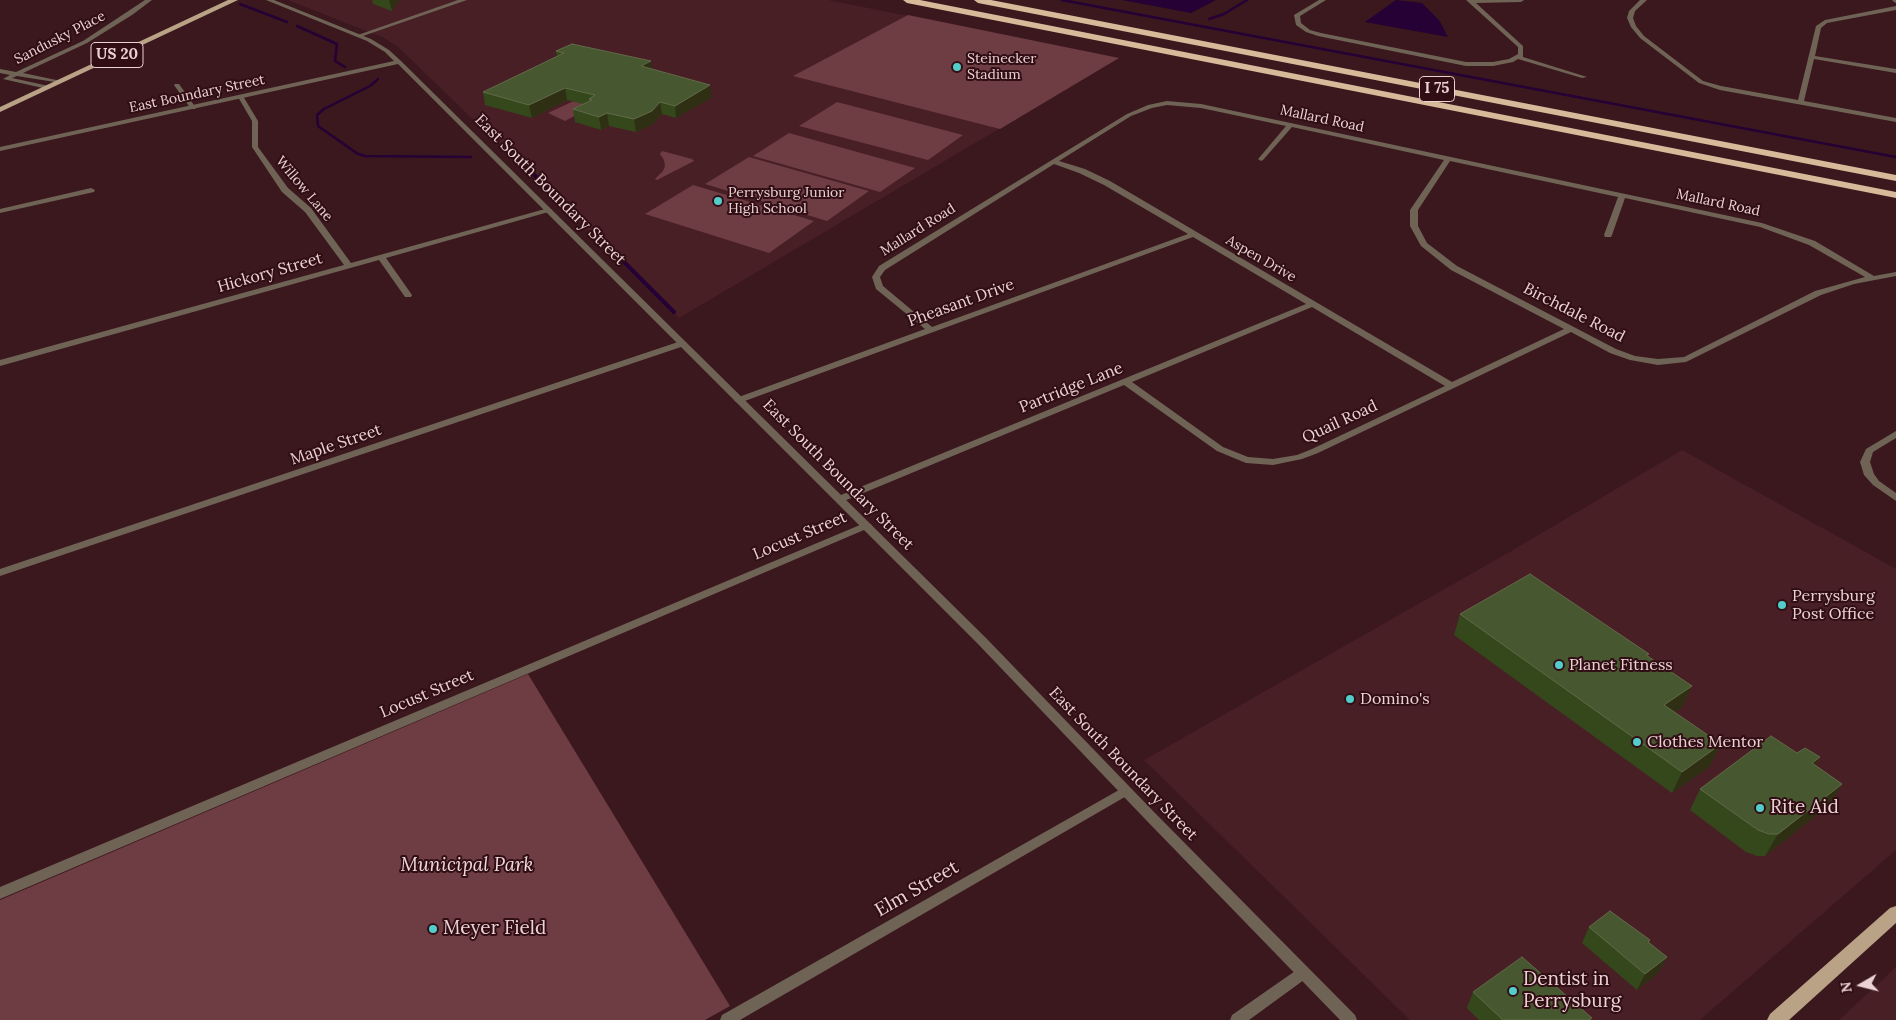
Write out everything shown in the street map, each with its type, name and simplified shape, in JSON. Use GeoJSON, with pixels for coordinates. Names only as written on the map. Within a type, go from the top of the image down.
{"type":"FeatureCollection","features":[{"type":"Feature","properties":{"kind":"highway"},"geometry":{"type":"LineString","coordinates":[[894,0],[1000,18]]}},
{"type":"Feature","properties":{"kind":"highway","name":"I 75"},"geometry":{"type":"LineString","coordinates":[[907,0],[1896,195]]}},
{"type":"Feature","properties":{"kind":"highway","name":"I 75"},"geometry":{"type":"LineString","coordinates":[[978,0],[1896,178]]}},
{"type":"Feature","properties":{"kind":"main road","name":"US 20"},"geometry":{"type":"LineString","coordinates":[[0,110],[46,83],[217,0]]}},
{"type":"Feature","properties":{"kind":"main road","name":"US 20"},"geometry":{"type":"LineString","coordinates":[[0,101],[34,85],[59,82],[234,0]]}},
{"type":"Feature","properties":{"kind":"main road"},"geometry":{"type":"LineString","coordinates":[[1776,1020],[1896,913]]}},
{"type":"Feature","properties":{"kind":"street","name":"Sandusky Place"},"geometry":{"type":"LineString","coordinates":[[3,78],[16,74],[85,42],[149,0]]}},
{"type":"Feature","properties":{"kind":"street","name":"East South Boundary Street"},"geometry":{"type":"LineString","coordinates":[[269,0],[379,45],[399,62],[681,344],[867,525],[1350,1020]]}},
{"type":"Feature","properties":{"kind":"street"},"geometry":{"type":"LineString","coordinates":[[358,36],[464,0]]}},
{"type":"Feature","properties":{"kind":"street"},"geometry":{"type":"LineString","coordinates":[[1322,0],[1297,15],[1298,24],[1308,31],[1320,35],[1466,64],[1492,64],[1511,61],[1522,56],[1521,47],[1470,1]]}},
{"type":"Feature","properties":{"kind":"street"},"geometry":{"type":"LineString","coordinates":[[1470,1],[1521,0]]}},
{"type":"Feature","properties":{"kind":"street"},"geometry":{"type":"LineString","coordinates":[[1644,0],[1637,4],[1632,11],[1630,18],[1632,26],[1642,38],[1694,78],[1720,88],[1896,120]]}},
{"type":"Feature","properties":{"kind":"street"},"geometry":{"type":"LineString","coordinates":[[1801,102],[1818,27],[1821,24],[1896,8]]}},
{"type":"Feature","properties":{"kind":"street"},"geometry":{"type":"LineString","coordinates":[[1518,57],[1584,77]]}},
{"type":"Feature","properties":{"kind":"street"},"geometry":{"type":"LineString","coordinates":[[1812,57],[1896,71]]}},
{"type":"Feature","properties":{"kind":"street","name":"East Boundary Street"},"geometry":{"type":"LineString","coordinates":[[0,149],[399,62]]}},
{"type":"Feature","properties":{"kind":"street"},"geometry":{"type":"LineString","coordinates":[[0,71],[46,83]]}},
{"type":"Feature","properties":{"kind":"street"},"geometry":{"type":"LineString","coordinates":[[3,78],[34,85]]}},
{"type":"Feature","properties":{"kind":"street"},"geometry":{"type":"LineString","coordinates":[[177,84],[193,108]]}},
{"type":"Feature","properties":{"kind":"street","name":"Willow Lane"},"geometry":{"type":"LineString","coordinates":[[241,97],[255,120],[255,147],[286,190],[308,210],[350,266]]}},
{"type":"Feature","properties":{"kind":"street","name":"Mallard Road"},"geometry":{"type":"LineString","coordinates":[[931,330],[883,292],[876,277],[882,268],[1135,112],[1161,103],[1175,102],[1738,219],[1778,230],[1812,243],[1872,278]]}},
{"type":"Feature","properties":{"kind":"street"},"geometry":{"type":"LineString","coordinates":[[1261,159],[1291,125]]}},
{"type":"Feature","properties":{"kind":"street","name":"Birchdale Road"},"geometry":{"type":"LineString","coordinates":[[1448,158],[1414,210],[1414,226],[1424,244],[1454,268],[1613,351],[1633,358],[1658,362],[1678,361],[1695,356],[1818,293],[1835,287],[1896,274]]}},
{"type":"Feature","properties":{"kind":"street","name":"Aspen Drive"},"geometry":{"type":"LineString","coordinates":[[1054,162],[1092,176],[1452,386]]}},
{"type":"Feature","properties":{"kind":"street"},"geometry":{"type":"LineString","coordinates":[[0,211],[91,190]]}},
{"type":"Feature","properties":{"kind":"street"},"geometry":{"type":"LineString","coordinates":[[1608,234],[1622,195]]}},
{"type":"Feature","properties":{"kind":"street","name":"Hickory Street"},"geometry":{"type":"LineString","coordinates":[[0,363],[548,211]]}},
{"type":"Feature","properties":{"kind":"street","name":"Pheasant Drive"},"geometry":{"type":"LineString","coordinates":[[738,400],[1194,234]]}},
{"type":"Feature","properties":{"kind":"street"},"geometry":{"type":"LineString","coordinates":[[381,257],[408,295]]}},
{"type":"Feature","properties":{"kind":"street","name":"Partridge Lane"},"geometry":{"type":"LineString","coordinates":[[840,499],[1313,304]]}},
{"type":"Feature","properties":{"kind":"street","name":"Quail Road"},"geometry":{"type":"LineString","coordinates":[[1126,382],[1220,449],[1246,460],[1264,462],[1283,461],[1315,451],[1571,329]]}},
{"type":"Feature","properties":{"kind":"street","name":"Maple Street"},"geometry":{"type":"LineString","coordinates":[[0,574],[681,344]]}},
{"type":"Feature","properties":{"kind":"street"},"geometry":{"type":"LineString","coordinates":[[1896,434],[1869,451],[1865,462],[1869,474],[1876,483],[1896,498]]}},
{"type":"Feature","properties":{"kind":"street","name":"Locust Street"},"geometry":{"type":"LineString","coordinates":[[0,892],[867,525]]}},
{"type":"Feature","properties":{"kind":"street","name":"Elm Street"},"geometry":{"type":"LineString","coordinates":[[727,1020],[1126,791]]}},
{"type":"Feature","properties":{"kind":"street"},"geometry":{"type":"LineString","coordinates":[[1237,1020],[1304,973]]}},
{"type":"Feature","properties":{"kind":"shaded area","name":"Perrysburg Junior High School"},"geometry":{"type":"Polygon","coordinates":[[[288,0],[828,0],[1119,58],[679,318],[398,47],[384,38],[288,0]]]}},
{"type":"Feature","properties":{"kind":"shaded area"},"geometry":{"type":"Polygon","coordinates":[[[1122,0],[1216,0],[1191,13],[1122,0]]]}},
{"type":"Feature","properties":{"kind":"shaded area"},"geometry":{"type":"Polygon","coordinates":[[[1396,0],[1422,3],[1439,20],[1448,37],[1365,22],[1396,0]]]}},
{"type":"Feature","properties":{"kind":"shaded area"},"geometry":{"type":"Polygon","coordinates":[[[1682,450],[1896,569],[1896,850],[1700,1020],[1410,1020],[1144,760],[1508,553],[1682,450]]]}},
{"type":"Feature","properties":{"kind":"shaded area"},"geometry":{"type":"Polygon","coordinates":[[[1896,967],[1896,1020],[1839,1020],[1896,967]]]}},
{"type":"Feature","properties":{"kind":"green space","name":"Steinecker Stadium"},"geometry":{"type":"Polygon","coordinates":[[[908,15],[1119,58],[1000,129],[793,76],[908,15]]]}},
{"type":"Feature","properties":{"kind":"green space"},"geometry":{"type":"Polygon","coordinates":[[[578,99],[597,104],[565,121],[548,113],[578,99]]]}},
{"type":"Feature","properties":{"kind":"green space"},"geometry":{"type":"Polygon","coordinates":[[[837,102],[963,135],[928,160],[799,126],[837,102]]]}},
{"type":"Feature","properties":{"kind":"green space"},"geometry":{"type":"Polygon","coordinates":[[[789,133],[915,168],[880,192],[753,156],[789,133]]]}},
{"type":"Feature","properties":{"kind":"green space"},"geometry":{"type":"Polygon","coordinates":[[[662,151],[694,161],[657,180],[655,179],[665,166],[660,154],[662,151]]]}},
{"type":"Feature","properties":{"kind":"green space"},"geometry":{"type":"Polygon","coordinates":[[[749,157],[869,191],[827,221],[705,184],[749,157]]]}},
{"type":"Feature","properties":{"kind":"green space"},"geometry":{"type":"Polygon","coordinates":[[[693,185],[814,221],[769,253],[645,214],[693,185]]]}},
{"type":"Feature","properties":{"kind":"green space","name":"Municipal Park"},"geometry":{"type":"Polygon","coordinates":[[[528,674],[730,1006],[705,1020],[0,1020],[0,900],[528,674]]]}},
{"type":"Feature","properties":{"kind":"building"},"geometry":{"type":"Polygon","coordinates":[[[572,44],[651,61],[641,66],[710,85],[675,106],[660,102],[652,111],[634,119],[607,113],[599,117],[573,109],[592,100],[589,99],[595,95],[565,88],[529,105],[483,92],[564,53],[556,51],[572,44]]]}},
{"type":"Feature","properties":{"kind":"building"},"geometry":{"type":"Polygon","coordinates":[[[1530,574],[1649,654],[1646,655],[1692,686],[1664,705],[1721,744],[1682,772],[1460,614],[1530,574]]]}},
{"type":"Feature","properties":{"kind":"building","name":"Rite Aid"},"geometry":{"type":"Polygon","coordinates":[[[1771,736],[1797,753],[1805,748],[1820,757],[1812,763],[1842,784],[1778,834],[1769,834],[1758,830],[1700,789],[1771,736]]]}},
{"type":"Feature","properties":{"kind":"building"},"geometry":{"type":"Polygon","coordinates":[[[1610,911],[1650,940],[1648,942],[1667,957],[1645,974],[1589,927],[1610,911]]]}},
{"type":"Feature","properties":{"kind":"building"},"geometry":{"type":"Polygon","coordinates":[[[1522,957],[1592,1018],[1589,1020],[1503,1020],[1473,992],[1522,957]]]}},
{"type":"Feature","properties":{"kind":"waterway"},"geometry":{"type":"LineString","coordinates":[[1062,0],[1896,157]]}},
{"type":"Feature","properties":{"kind":"waterway"},"geometry":{"type":"LineString","coordinates":[[1209,19],[1224,14],[1247,0]]}},
{"type":"Feature","properties":{"kind":"waterway"},"geometry":{"type":"LineString","coordinates":[[240,4],[287,22]]}},
{"type":"Feature","properties":{"kind":"waterway"},"geometry":{"type":"LineString","coordinates":[[297,26],[337,44],[335,61],[345,67]]}},
{"type":"Feature","properties":{"kind":"waterway"},"geometry":{"type":"LineString","coordinates":[[378,79],[370,86],[324,109],[317,115],[318,126],[358,154],[365,156],[471,157]]}},
{"type":"Feature","properties":{"kind":"waterway"},"geometry":{"type":"LineString","coordinates":[[516,162],[526,167],[532,173]]}},
{"type":"Feature","properties":{"kind":"waterway"},"geometry":{"type":"LineString","coordinates":[[532,173],[560,199]]}},
{"type":"Feature","properties":{"kind":"waterway"},"geometry":{"type":"LineString","coordinates":[[618,256],[674,312]]}},
{"type":"Feature","properties":{"kind":"place","name":"Steinecker Stadium"},"geometry":{"type":"Point","coordinates":[957,67]}},
{"type":"Feature","properties":{"kind":"place","name":"Perrysburg Junior High School"},"geometry":{"type":"Point","coordinates":[718,201]}},
{"type":"Feature","properties":{"kind":"place","name":"Perrysburg Post Office"},"geometry":{"type":"Point","coordinates":[1782,605]}},
{"type":"Feature","properties":{"kind":"place","name":"Planet Fitness"},"geometry":{"type":"Point","coordinates":[1559,665]}},
{"type":"Feature","properties":{"kind":"place","name":"Domino's"},"geometry":{"type":"Point","coordinates":[1350,699]}},
{"type":"Feature","properties":{"kind":"place","name":"Clothes Mentor"},"geometry":{"type":"Point","coordinates":[1637,742]}},
{"type":"Feature","properties":{"kind":"place","name":"Rite Aid"},"geometry":{"type":"Point","coordinates":[1760,808]}},
{"type":"Feature","properties":{"kind":"place","name":"Meyer Field"},"geometry":{"type":"Point","coordinates":[433,929]}},
{"type":"Feature","properties":{"kind":"place","name":"Dentist in Perrysburg"},"geometry":{"type":"Point","coordinates":[1513,991]}}]}
